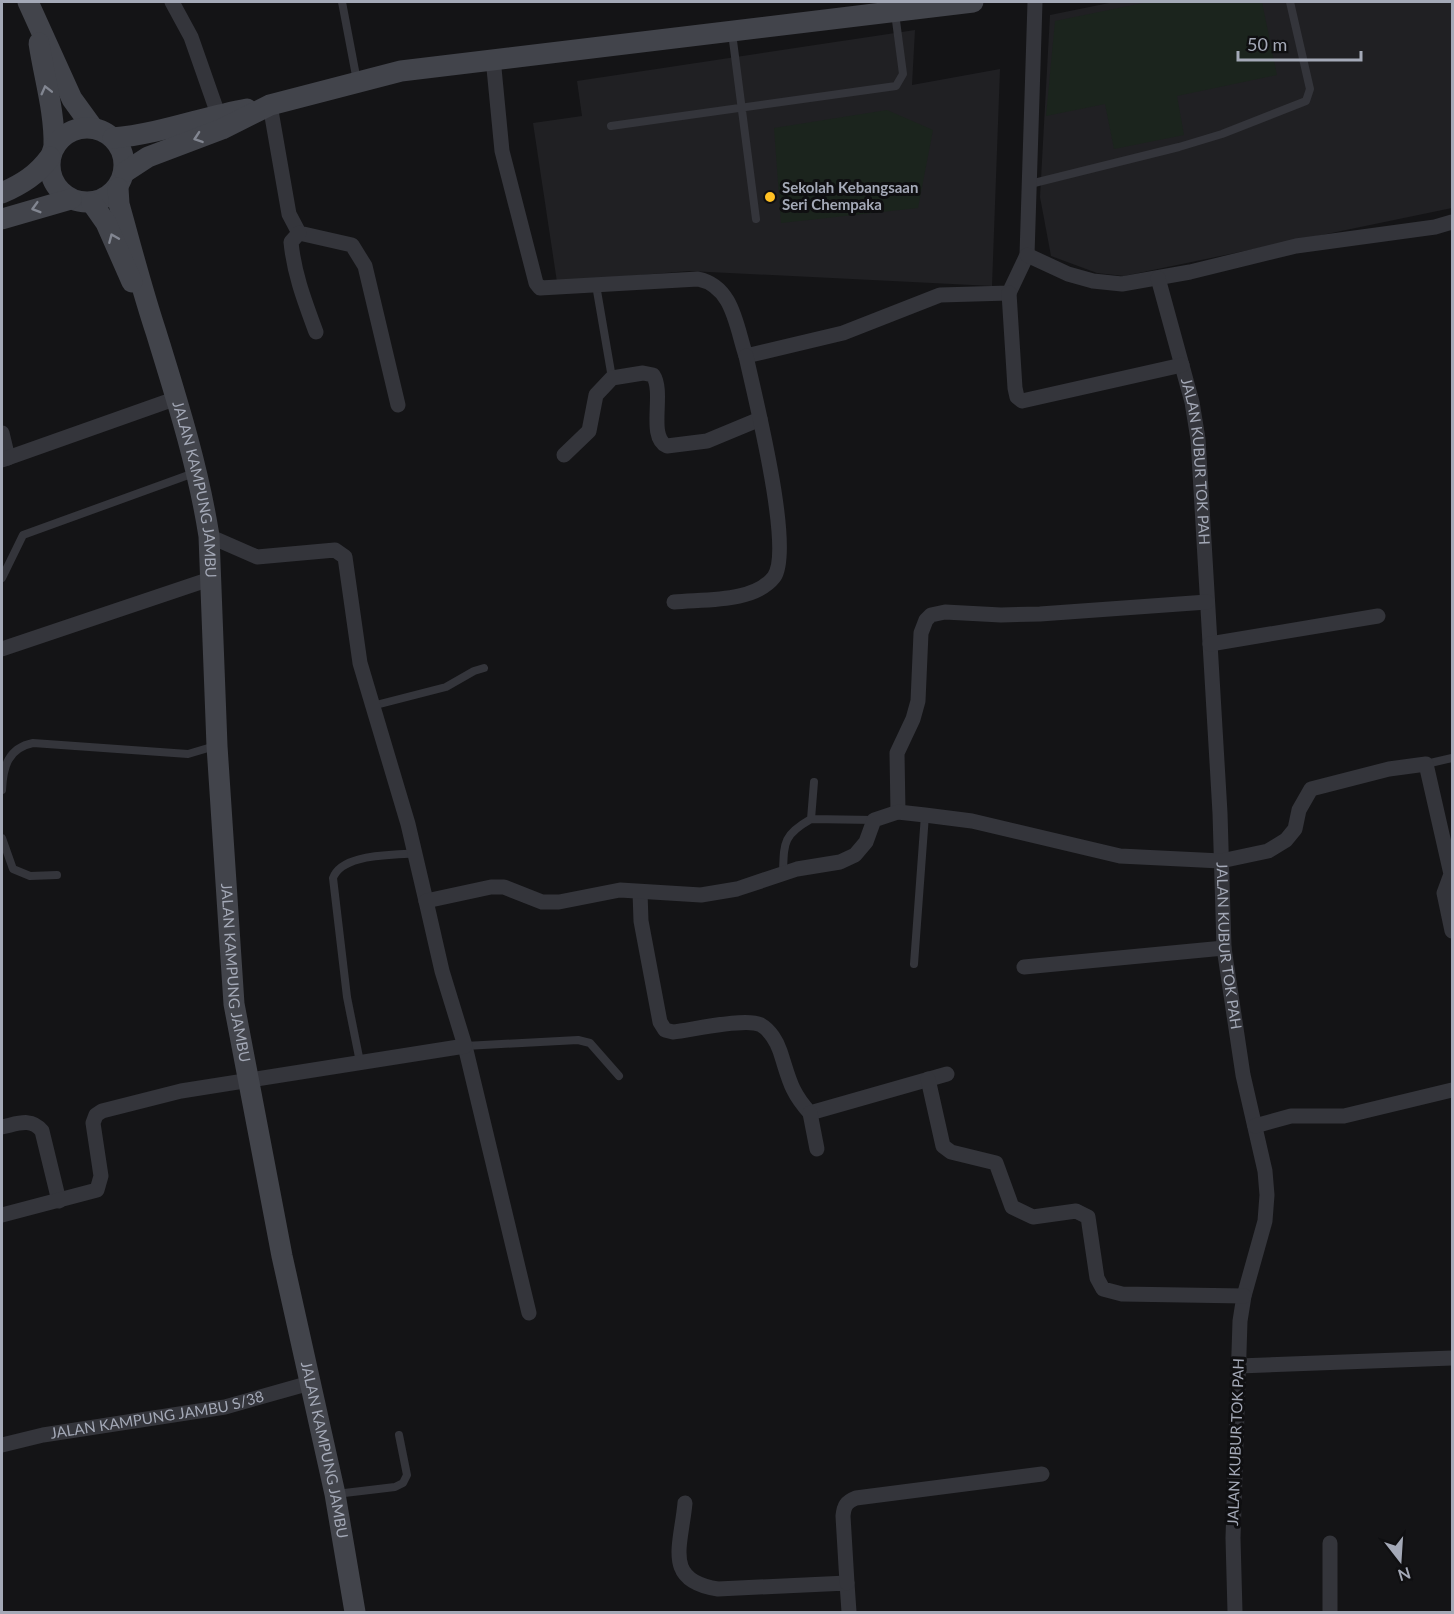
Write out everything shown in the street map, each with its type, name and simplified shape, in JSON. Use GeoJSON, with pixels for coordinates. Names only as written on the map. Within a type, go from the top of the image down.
{"type":"FeatureCollection","features":[{"type":"Feature","properties":{"kind":"main road"},"geometry":{"type":"LineString","coordinates":[[28,2],[36,24],[72,99],[93,128],[114,138],[163,131],[218,114],[270,105],[357,81],[494,58],[973,2]]}},
{"type":"Feature","properties":{"kind":"main road"},"geometry":{"type":"LineString","coordinates":[[36,24],[45,84],[55,125],[52,177],[56,186],[71,199]]}},
{"type":"Feature","properties":{"kind":"main road"},"geometry":{"type":"LineString","coordinates":[[2,219],[71,199],[92,202],[102,200],[148,157],[222,129],[270,105]]}},
{"type":"Feature","properties":{"kind":"main road"},"geometry":{"type":"LineString","coordinates":[[2,193],[21,185],[39,172],[52,152],[70,132],[93,128]]}},
{"type":"Feature","properties":{"kind":"main road"},"geometry":{"type":"LineString","coordinates":[[114,138],[125,159],[121,180]]}},
{"type":"Feature","properties":{"kind":"main road","name":"JALAN KAMPUNG JAMBU"},"geometry":{"type":"LineString","coordinates":[[121,180],[119,204],[198,471],[209,536],[217,746],[234,1004],[310,1383],[335,1494],[356,1612]]}},
{"type":"Feature","properties":{"kind":"main road","name":"JALAN KAMPUNG JAMBU"},"geometry":{"type":"LineString","coordinates":[[92,202],[106,223],[155,330]]}},
{"type":"Feature","properties":{"kind":"street"},"geometry":{"type":"LineString","coordinates":[[172,2],[191,37],[218,114]]}},
{"type":"Feature","properties":{"kind":"street"},"geometry":{"type":"LineString","coordinates":[[1035,2],[1027,255],[1009,293],[1017,397],[1022,401],[1182,365]]}},
{"type":"Feature","properties":{"kind":"street"},"geometry":{"type":"LineString","coordinates":[[494,58],[502,151],[537,283],[546,290],[698,279],[711,281],[726,296],[746,356],[779,518],[779,563],[775,576],[757,589],[744,594],[674,602]]}},
{"type":"Feature","properties":{"kind":"street"},"geometry":{"type":"LineString","coordinates":[[270,105],[289,214],[299,233],[352,245],[360,255],[374,301],[398,405]]}},
{"type":"Feature","properties":{"kind":"street"},"geometry":{"type":"LineString","coordinates":[[1027,255],[1068,274],[1093,281],[1122,284],[1158,278],[1296,246],[1435,228],[1452,222]]}},
{"type":"Feature","properties":{"kind":"street"},"geometry":{"type":"LineString","coordinates":[[299,233],[291,242],[294,267],[316,332]]}},
{"type":"Feature","properties":{"kind":"street","name":"JALAN KUBUR TOK PAH"},"geometry":{"type":"LineString","coordinates":[[1158,278],[1192,402],[1198,438],[1224,948],[1239,1054],[1265,1171],[1267,1195],[1265,1221],[1244,1296],[1239,1366],[1233,1538],[1235,1612]]}},
{"type":"Feature","properties":{"kind":"street"},"geometry":{"type":"LineString","coordinates":[[746,356],[843,333],[940,295],[1009,293]]}},
{"type":"Feature","properties":{"kind":"street"},"geometry":{"type":"LineString","coordinates":[[564,455],[589,431],[596,395],[612,378],[643,373],[653,375],[657,384],[658,435],[662,444],[667,446],[707,441],[760,419]]}},
{"type":"Feature","properties":{"kind":"street"},"geometry":{"type":"LineString","coordinates":[[2,433],[5,459],[177,398]]}},
{"type":"Feature","properties":{"kind":"street"},"geometry":{"type":"LineString","coordinates":[[209,536],[257,557],[341,552],[348,562],[360,663],[415,853],[441,971],[465,1046],[529,1313]]}},
{"type":"Feature","properties":{"kind":"street"},"geometry":{"type":"LineString","coordinates":[[2,649],[210,579]]}},
{"type":"Feature","properties":{"kind":"street"},"geometry":{"type":"LineString","coordinates":[[898,812],[897,753],[914,719],[918,701],[921,633],[926,620],[931,615],[945,612],[1001,615],[1040,614],[1207,602]]}},
{"type":"Feature","properties":{"kind":"street"},"geometry":{"type":"LineString","coordinates":[[1210,644],[1378,616]]}},
{"type":"Feature","properties":{"kind":"street"},"geometry":{"type":"LineString","coordinates":[[426,901],[491,887],[504,887],[542,902],[559,902],[620,890],[701,895],[737,889],[783,873],[840,862],[855,855],[866,842],[874,820],[898,812],[972,821],[1119,856],[1221,861],[1268,851],[1286,840],[1295,829],[1299,810],[1311,789],[1389,769],[1426,764],[1451,874],[1444,893],[1452,931]]}},
{"type":"Feature","properties":{"kind":"street"},"geometry":{"type":"LineString","coordinates":[[640,892],[645,943],[662,1026],[674,1032],[746,1023],[760,1024],[771,1033],[779,1047],[795,1096],[810,1113],[817,1149]]}},
{"type":"Feature","properties":{"kind":"street"},"geometry":{"type":"LineString","coordinates":[[1024,967],[1224,948]]}},
{"type":"Feature","properties":{"kind":"street"},"geometry":{"type":"LineString","coordinates":[[2,1215],[97,1190],[101,1183],[93,1123],[96,1115],[102,1111],[181,1091],[465,1046]]}},
{"type":"Feature","properties":{"kind":"street"},"geometry":{"type":"LineString","coordinates":[[810,1113],[947,1074]]}},
{"type":"Feature","properties":{"kind":"street"},"geometry":{"type":"LineString","coordinates":[[928,1079],[943,1146],[951,1152],[996,1163],[1012,1207],[1033,1217],[1076,1211],[1085,1213],[1090,1221],[1096,1278],[1103,1289],[1122,1294],[1244,1296]]}},
{"type":"Feature","properties":{"kind":"street"},"geometry":{"type":"LineString","coordinates":[[1255,1126],[1291,1116],[1344,1116],[1452,1090]]}},
{"type":"Feature","properties":{"kind":"street"},"geometry":{"type":"LineString","coordinates":[[2,1127],[28,1121],[42,1131],[59,1201]]}},
{"type":"Feature","properties":{"kind":"street"},"geometry":{"type":"LineString","coordinates":[[1239,1366],[1452,1358]]}},
{"type":"Feature","properties":{"kind":"street","name":"JALAN KAMPUNG JAMBU S/38"},"geometry":{"type":"LineString","coordinates":[[2,1444],[43,1435],[225,1407],[310,1383]]}},
{"type":"Feature","properties":{"kind":"street"},"geometry":{"type":"LineString","coordinates":[[849,1612],[843,1516],[848,1501],[856,1498],[1042,1474]]}},
{"type":"Feature","properties":{"kind":"street"},"geometry":{"type":"LineString","coordinates":[[685,1503],[680,1560],[682,1573],[698,1586],[718,1589],[847,1583]]}},
{"type":"Feature","properties":{"kind":"street"},"geometry":{"type":"LineString","coordinates":[[1330,1543],[1330,1612]]}},
{"type":"Feature","properties":{"kind":"lane"},"geometry":{"type":"LineString","coordinates":[[342,2],[357,81]]}},
{"type":"Feature","properties":{"kind":"lane"},"geometry":{"type":"LineString","coordinates":[[1030,184],[1179,147],[1222,134],[1306,101],[1310,89],[1290,2]]}},
{"type":"Feature","properties":{"kind":"lane"},"geometry":{"type":"LineString","coordinates":[[611,126],[896,86],[903,74],[895,11]]}},
{"type":"Feature","properties":{"kind":"lane"},"geometry":{"type":"LineString","coordinates":[[732,31],[756,219]]}},
{"type":"Feature","properties":{"kind":"lane"},"geometry":{"type":"LineString","coordinates":[[596,285],[612,378]]}},
{"type":"Feature","properties":{"kind":"lane"},"geometry":{"type":"LineString","coordinates":[[2,578],[23,535],[198,471]]}},
{"type":"Feature","properties":{"kind":"lane"},"geometry":{"type":"LineString","coordinates":[[372,706],[446,687],[474,670],[484,668]]}},
{"type":"Feature","properties":{"kind":"lane"},"geometry":{"type":"LineString","coordinates":[[2,790],[3,771],[11,755],[20,746],[33,742],[188,754],[217,746]]}},
{"type":"Feature","properties":{"kind":"lane"},"geometry":{"type":"LineString","coordinates":[[1426,764],[1452,758]]}},
{"type":"Feature","properties":{"kind":"lane"},"geometry":{"type":"LineString","coordinates":[[812,819],[813,782]]}},
{"type":"Feature","properties":{"kind":"lane"},"geometry":{"type":"LineString","coordinates":[[914,964],[925,815]]}},
{"type":"Feature","properties":{"kind":"lane"},"geometry":{"type":"LineString","coordinates":[[783,873],[786,838],[792,830],[812,819],[874,820]]}},
{"type":"Feature","properties":{"kind":"lane"},"geometry":{"type":"LineString","coordinates":[[2,838],[13,869],[30,876],[57,875]]}},
{"type":"Feature","properties":{"kind":"lane"},"geometry":{"type":"LineString","coordinates":[[360,1062],[347,997],[333,878],[336,871],[346,862],[415,853]]}},
{"type":"Feature","properties":{"kind":"lane"},"geometry":{"type":"LineString","coordinates":[[465,1046],[578,1040],[590,1043],[619,1076]]}},
{"type":"Feature","properties":{"kind":"lane"},"geometry":{"type":"LineString","coordinates":[[335,1494],[395,1487],[403,1483],[407,1475],[399,1435]]}},
{"type":"Feature","properties":{"kind":"shaded area"},"geometry":{"type":"Polygon","coordinates":[[[1114,2],[1452,2],[1452,208],[1124,276],[1097,273],[1051,256],[1040,197],[1050,15],[1114,2]]]}},
{"type":"Feature","properties":{"kind":"shaded area"},"geometry":{"type":"Polygon","coordinates":[[[1148,2],[1262,2],[1277,75],[1177,96],[1184,135],[1114,149],[1105,104],[1046,116],[1055,21],[1148,2]]]}},
{"type":"Feature","properties":{"kind":"shaded area","name":"Sekolah Kebangsaan Seri Chempaka"},"geometry":{"type":"Polygon","coordinates":[[[915,30],[912,85],[1000,69],[992,286],[689,271],[557,282],[533,123],[582,116],[577,81],[915,30]]]}},
{"type":"Feature","properties":{"kind":"shaded area"},"geometry":{"type":"Polygon","coordinates":[[[887,110],[933,130],[918,208],[781,223],[774,128],[887,110]]]}},
{"type":"Feature","properties":{"kind":"place","name":"Sekolah Kebangsaan Seri Chempaka"},"geometry":{"type":"Point","coordinates":[770,197]}}]}
